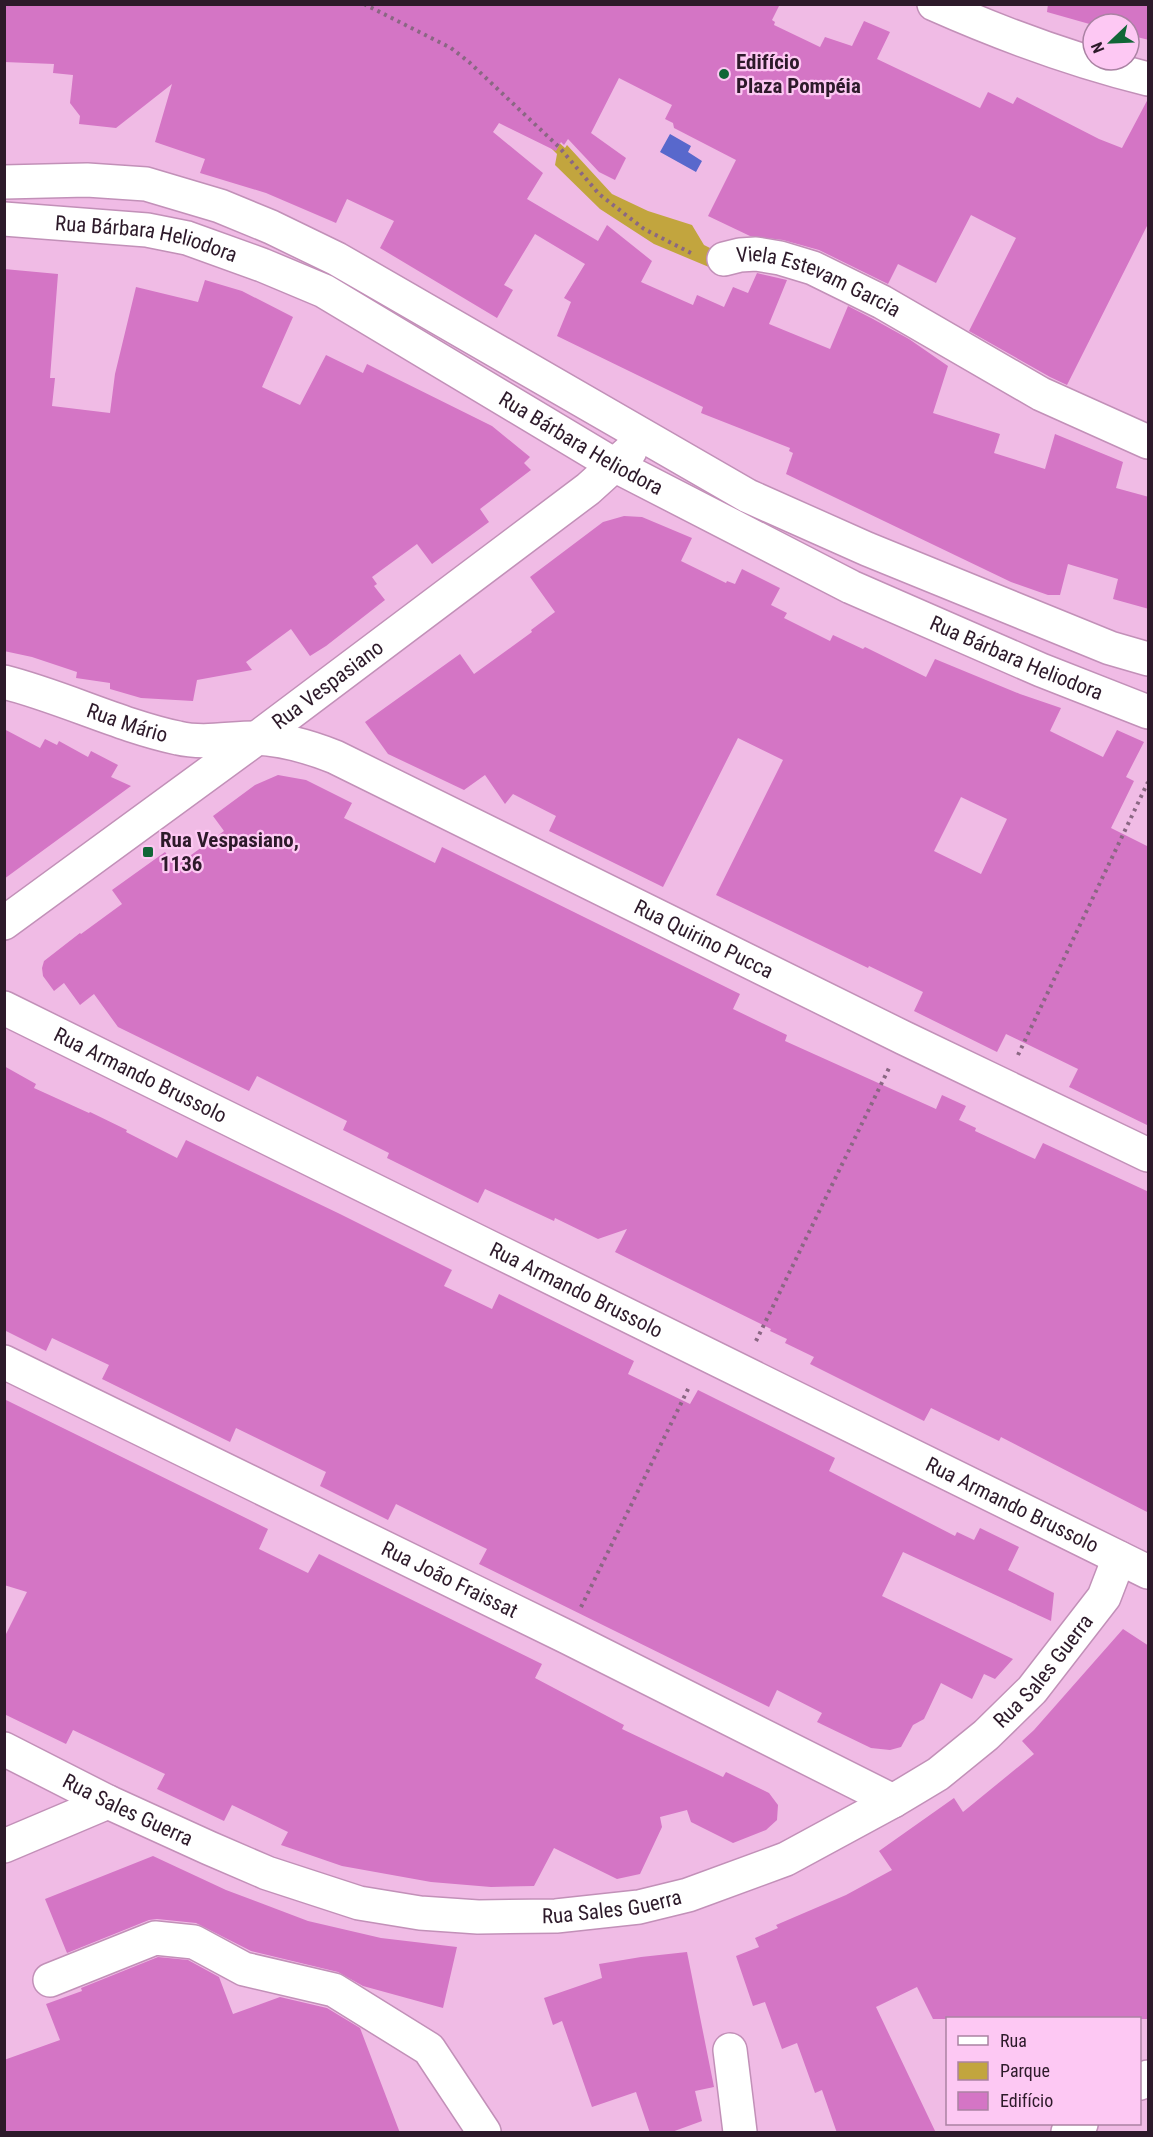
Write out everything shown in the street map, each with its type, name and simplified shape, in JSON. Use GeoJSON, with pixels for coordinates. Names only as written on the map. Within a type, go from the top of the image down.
{"type":"FeatureCollection","features":[{"type":"Feature","properties":{"kind":"street"},"geometry":{"type":"LineString","coordinates":[[934,4],[999,33],[1111,70],[1149,79]]}},
{"type":"Feature","properties":{"kind":"street","name":"Rua Bárbara Heliodora"},"geometry":{"type":"LineString","coordinates":[[4,182],[87,180],[146,184],[230,210],[271,227],[338,259],[748,496],[867,549],[1110,648],[1149,659]]}},
{"type":"Feature","properties":{"kind":"street","name":"Rua Bárbara Heliodora"},"geometry":{"type":"LineString","coordinates":[[4,219],[147,230],[188,238],[324,291],[616,466],[851,587],[1041,670],[1149,712]]}},
{"type":"Feature","properties":{"kind":"street","name":"Viela Estevam Garcia"},"geometry":{"type":"LineString","coordinates":[[724,259],[756,254],[780,258],[813,268],[882,302],[1041,394],[1149,442]]}},
{"type":"Feature","properties":{"kind":"street","name":"Rua Vespasiano"},"geometry":{"type":"LineString","coordinates":[[4,923],[257,738],[579,496],[616,466],[645,437]]}},
{"type":"Feature","properties":{"kind":"street","name":"Rua Mário"},"geometry":{"type":"LineString","coordinates":[[4,682],[134,727],[180,739],[219,741],[257,738]]}},
{"type":"Feature","properties":{"kind":"street","name":"Rua Quirino Pucca"},"geometry":{"type":"LineString","coordinates":[[257,738],[311,747],[335,757],[904,1038],[1149,1155]]}},
{"type":"Feature","properties":{"kind":"street","name":"Rua Armando Brussolo"},"geometry":{"type":"LineString","coordinates":[[4,1008],[1149,1572]]}},
{"type":"Feature","properties":{"kind":"street","name":"Rua João Fraissat"},"geometry":{"type":"LineString","coordinates":[[4,1362],[567,1637],[893,1801]]}},
{"type":"Feature","properties":{"kind":"street","name":"Rua Sales Guerra"},"geometry":{"type":"LineString","coordinates":[[4,1749],[108,1802],[267,1873],[359,1903],[420,1913],[478,1917],[556,1916],[639,1907],[688,1895],[786,1859],[893,1801],[938,1773],[987,1735],[1032,1690],[1104,1597],[1119,1558]]}},
{"type":"Feature","properties":{"kind":"street"},"geometry":{"type":"LineString","coordinates":[[4,1846],[108,1802]]}},
{"type":"Feature","properties":{"kind":"street"},"geometry":{"type":"LineString","coordinates":[[50,1980],[155,1938],[194,1942],[244,1969],[334,1990],[429,2049],[484,2133]]}},
{"type":"Feature","properties":{"kind":"street"},"geometry":{"type":"LineString","coordinates":[[730,2050],[740,2133]]}},
{"type":"Feature","properties":{"kind":"path","name":"Viela Estevam Garcia"},"geometry":{"type":"LineString","coordinates":[[363,4],[451,48],[469,62],[559,147],[599,194],[644,229],[698,257],[724,259]]}},
{"type":"Feature","properties":{"kind":"path"},"geometry":{"type":"LineString","coordinates":[[1003,1086],[1149,782]]}},
{"type":"Feature","properties":{"kind":"path"},"geometry":{"type":"LineString","coordinates":[[741,1372],[904,1038]]}},
{"type":"Feature","properties":{"kind":"path"},"geometry":{"type":"LineString","coordinates":[[567,1637],[705,1354]]}},
{"type":"Feature","properties":{"kind":"green space"},"geometry":{"type":"Polygon","coordinates":[[[426,23],[565,148],[567,145],[612,194],[648,211],[692,225],[704,245],[720,253],[716,270],[654,244],[600,209],[555,165],[557,154],[426,23]]]}},
{"type":"Feature","properties":{"kind":"water"},"geometry":{"type":"Polygon","coordinates":[[[670,134],[691,146],[688,152],[702,161],[696,172],[660,152],[670,134]]]}},
{"type":"Feature","properties":{"kind":"building"},"geometry":{"type":"Polygon","coordinates":[[[4,4],[780,4],[772,20],[775,22],[774,25],[820,47],[825,37],[852,46],[864,21],[890,32],[877,59],[980,108],[988,92],[1013,104],[1017,97],[1099,139],[1122,148],[1149,97],[1149,222],[1067,385],[969,331],[1016,238],[971,215],[936,283],[898,264],[888,284],[819,250],[783,240],[750,236],[708,216],[736,160],[674,128],[673,123],[665,119],[672,105],[619,78],[591,133],[626,158],[615,180],[599,172],[568,139],[564,145],[561,142],[556,151],[499,123],[493,132],[543,173],[527,199],[598,241],[607,225],[652,261],[641,282],[693,305],[697,295],[724,307],[733,287],[748,293],[757,273],[787,280],[769,324],[830,349],[848,306],[909,339],[948,366],[933,413],[1000,434],[994,453],[1045,469],[1055,434],[1123,462],[1116,488],[1149,497],[1149,609],[1113,599],[1118,579],[1068,564],[1060,595],[1048,595],[1011,582],[786,474],[793,453],[789,451],[790,448],[701,413],[703,407],[557,336],[571,302],[564,298],[585,264],[535,234],[504,285],[513,290],[497,318],[380,248],[394,221],[347,199],[336,223],[266,193],[200,173],[205,159],[155,142],[172,84],[116,128],[79,124],[80,116],[70,103],[73,75],[53,73],[54,64],[4,62],[4,4]]]}},
{"type":"Feature","properties":{"kind":"building"},"geometry":{"type":"Polygon","coordinates":[[[1048,4],[1149,4],[1149,40],[1141,38],[1141,12],[1081,12],[1081,22],[1047,12],[1048,4]]]}},
{"type":"Feature","properties":{"kind":"building"},"geometry":{"type":"Polygon","coordinates":[[[4,269],[58,274],[50,378],[55,378],[52,406],[110,413],[115,374],[136,287],[198,302],[205,280],[242,291],[293,317],[262,387],[300,405],[326,355],[363,373],[367,364],[492,426],[530,457],[524,463],[531,470],[480,509],[489,522],[432,564],[417,544],[372,577],[377,584],[374,586],[385,600],[326,646],[310,656],[291,629],[246,662],[252,670],[197,680],[193,701],[141,698],[110,689],[110,683],[76,678],[77,672],[32,657],[4,651],[4,269]]]}},
{"type":"Feature","properties":{"kind":"building"},"geometry":{"type":"Polygon","coordinates":[[[624,516],[642,517],[692,538],[681,561],[726,583],[727,581],[735,584],[742,569],[780,588],[771,605],[787,613],[784,618],[830,641],[833,635],[863,649],[865,647],[926,677],[935,659],[1020,694],[1061,708],[1050,731],[1103,757],[1117,730],[1144,742],[1126,777],[1134,781],[1111,828],[1149,847],[1149,1126],[1069,1087],[1078,1069],[1006,1034],[997,1052],[914,1011],[923,992],[716,895],[783,760],[738,738],[663,887],[549,831],[556,816],[513,794],[505,804],[485,775],[464,790],[388,754],[365,722],[460,654],[474,674],[532,632],[531,630],[555,612],[530,577],[603,522],[624,516]],[[961,797],[934,851],[981,874],[1007,819],[961,797]]]}},
{"type":"Feature","properties":{"kind":"building"},"geometry":{"type":"Polygon","coordinates":[[[4,729],[40,748],[45,739],[57,745],[59,741],[88,757],[91,751],[118,765],[111,777],[131,786],[4,879],[4,729]]]}},
{"type":"Feature","properties":{"kind":"building"},"geometry":{"type":"Polygon","coordinates":[[[278,775],[306,780],[352,803],[344,818],[435,863],[442,847],[740,994],[733,1009],[787,1035],[785,1041],[936,1109],[942,1095],[966,1106],[959,1120],[976,1128],[975,1131],[1035,1159],[1043,1143],[1149,1192],[1149,1513],[1001,1437],[999,1441],[931,1408],[924,1421],[810,1364],[814,1357],[785,1343],[787,1339],[770,1331],[771,1329],[615,1252],[627,1229],[598,1239],[555,1218],[554,1221],[485,1189],[478,1203],[387,1158],[389,1153],[343,1130],[347,1121],[257,1076],[249,1091],[118,1027],[94,994],[80,1005],[64,983],[54,991],[43,976],[44,961],[122,904],[112,890],[165,852],[176,866],[224,831],[213,816],[255,785],[278,775]]]}},
{"type":"Feature","properties":{"kind":"building"},"geometry":{"type":"Polygon","coordinates":[[[4,1066],[36,1084],[34,1088],[127,1130],[126,1132],[177,1158],[186,1140],[340,1214],[452,1270],[444,1286],[492,1309],[499,1294],[634,1361],[628,1374],[690,1404],[698,1390],[835,1458],[829,1471],[955,1536],[957,1532],[974,1540],[980,1528],[1019,1547],[1008,1570],[1054,1593],[1051,1621],[903,1552],[882,1596],[1013,1659],[995,1679],[984,1674],[972,1699],[941,1683],[924,1719],[913,1725],[901,1747],[890,1750],[871,1748],[817,1722],[822,1713],[777,1690],[769,1707],[479,1564],[487,1549],[396,1504],[388,1520],[320,1486],[326,1472],[236,1428],[230,1442],[102,1379],[109,1365],[52,1338],[46,1351],[4,1330],[4,1066]]]}},
{"type":"Feature","properties":{"kind":"building"},"geometry":{"type":"Polygon","coordinates":[[[4,1399],[268,1529],[259,1549],[308,1573],[319,1554],[542,1664],[535,1678],[624,1725],[622,1729],[723,1777],[726,1772],[769,1793],[778,1805],[777,1820],[766,1830],[733,1843],[691,1822],[687,1810],[660,1817],[662,1827],[640,1874],[617,1879],[554,1848],[534,1886],[491,1887],[431,1882],[342,1866],[281,1845],[288,1832],[232,1805],[224,1821],[157,1789],[165,1774],[73,1730],[66,1744],[4,1714],[4,1638],[27,1592],[4,1585],[4,1399]]]}},
{"type":"Feature","properties":{"kind":"building"},"geometry":{"type":"Polygon","coordinates":[[[1123,1629],[1149,1646],[1149,2019],[1141,2019],[1141,2017],[946,2017],[946,2019],[933,2019],[917,1987],[876,2007],[936,2133],[837,2133],[822,2090],[815,2093],[797,2043],[782,2049],[765,2002],[753,2006],[736,1956],[759,1947],[755,1938],[778,1928],[776,1925],[846,1895],[892,1870],[879,1851],[954,1798],[963,1812],[1034,1754],[1022,1741],[1123,1629]]]}},
{"type":"Feature","properties":{"kind":"building"},"geometry":{"type":"Polygon","coordinates":[[[153,1856],[226,1890],[308,1921],[381,1938],[457,1947],[443,2008],[363,1986],[338,1972],[251,1951],[196,1923],[149,1920],[67,1953],[45,1899],[153,1856]]]}},
{"type":"Feature","properties":{"kind":"building"},"geometry":{"type":"Polygon","coordinates":[[[687,1952],[714,2087],[695,2091],[702,2121],[669,2133],[650,2133],[636,2092],[592,2107],[562,2021],[553,2025],[544,1998],[602,1978],[599,1964],[687,1952]]]}},
{"type":"Feature","properties":{"kind":"building"},"geometry":{"type":"Polygon","coordinates":[[[158,1957],[188,1960],[219,1977],[233,2014],[280,1997],[327,2008],[360,2028],[400,2133],[4,2133],[4,2060],[60,2040],[46,2004],[82,1991],[81,1988],[158,1957]]]}},
{"type":"Feature","properties":{"kind":"place","name":"Edifício Plaza Pompéia"},"geometry":{"type":"Point","coordinates":[724,74]}},
{"type":"Feature","properties":{"kind":"place","name":"Rua Vespasiano, 1136"},"geometry":{"type":"Point","coordinates":[148,852]}}]}
